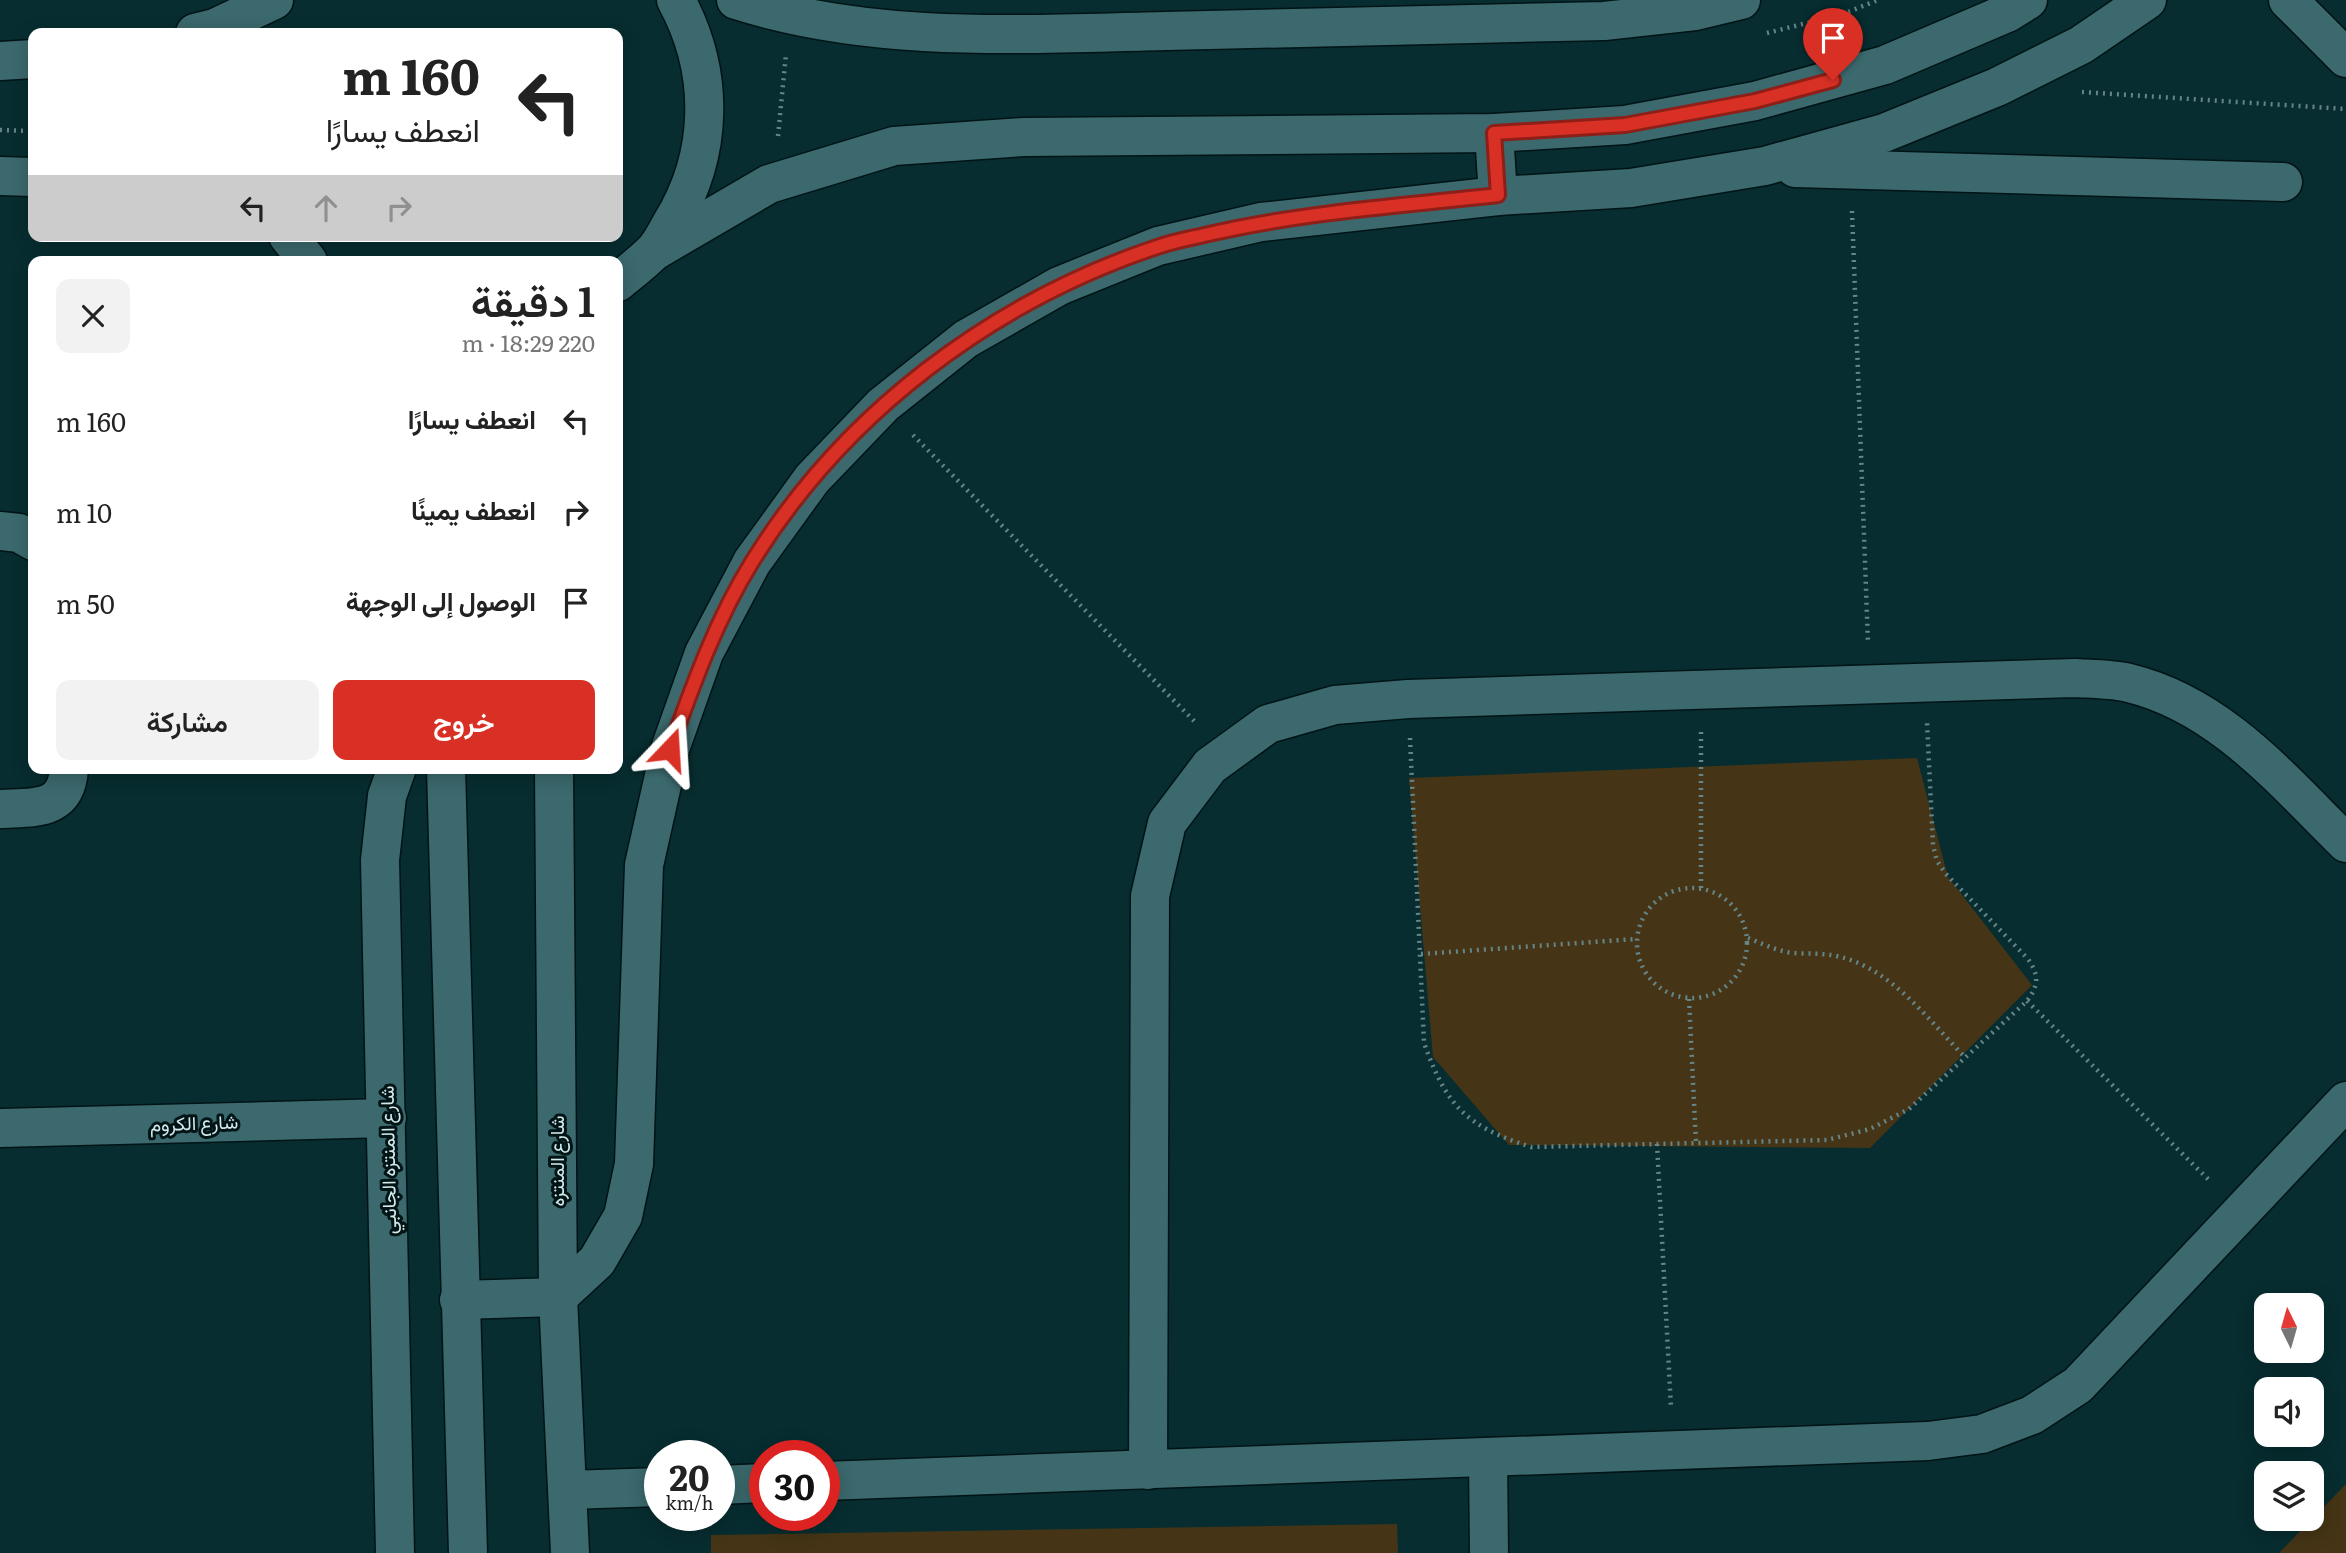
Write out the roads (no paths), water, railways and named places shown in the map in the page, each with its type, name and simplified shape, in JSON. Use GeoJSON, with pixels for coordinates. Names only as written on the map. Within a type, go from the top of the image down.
{"type":"FeatureCollection","features":[{"type":"Feature","properties":{"kind":"street"},"geometry":{"type":"LineString","coordinates":[[215,28],[274,0]]}},
{"type":"Feature","properties":{"kind":"street"},"geometry":{"type":"LineString","coordinates":[[263,28],[274,0]]}},
{"type":"Feature","properties":{"kind":"street"},"geometry":{"type":"LineString","coordinates":[[656,250],[686,200],[703,143],[705,86],[691,29],[676,0]]}},
{"type":"Feature","properties":{"kind":"street"},"geometry":{"type":"LineString","coordinates":[[736,0],[772,11],[885,30],[1000,34],[1604,21],[1695,11],[1741,0]]}},
{"type":"Feature","properties":{"kind":"street"},"geometry":{"type":"LineString","coordinates":[[623,278],[656,250],[769,184],[894,146],[1024,137],[1494,133],[1625,125],[1755,101],[1885,65],[2007,13],[2028,0]]}},
{"type":"Feature","properties":{"kind":"street"},"geometry":{"type":"LineString","coordinates":[[459,1300],[558,1297],[597,1261],[623,1216],[634,1164],[643,865],[670,749],[704,653],[752,562],[812,479],[883,405],[967,339],[1059,286],[1158,246],[1261,222],[1498,195],[1631,188],[1765,166],[1884,133],[1997,87],[2081,46],[2147,0]]}},
{"type":"Feature","properties":{"kind":"street"},"geometry":{"type":"LineString","coordinates":[[2288,0],[2346,58]]}},
{"type":"Feature","properties":{"kind":"street"},"geometry":{"type":"LineString","coordinates":[[0,61],[28,60]]}},
{"type":"Feature","properties":{"kind":"street"},"geometry":{"type":"LineString","coordinates":[[1494,133],[1498,195]]}},
{"type":"Feature","properties":{"kind":"street"},"geometry":{"type":"LineString","coordinates":[[1765,166],[1850,171],[2283,181]]}},
{"type":"Feature","properties":{"kind":"street"},"geometry":{"type":"LineString","coordinates":[[0,176],[28,177]]}},
{"type":"Feature","properties":{"kind":"street"},"geometry":{"type":"LineString","coordinates":[[0,531],[19,533],[28,538]]}},
{"type":"Feature","properties":{"kind":"street"},"geometry":{"type":"LineString","coordinates":[[1149,1469],[1150,897],[1167,823],[1210,766],[1268,724],[1335,705],[1408,699],[2075,678],[2128,683],[2173,700],[2235,735],[2346,843]]}},
{"type":"Feature","properties":{"kind":"street"},"geometry":{"type":"LineString","coordinates":[[0,809],[41,807],[58,800],[68,785],[69,774]]}},
{"type":"Feature","properties":{"kind":"street","name":"شارع المنتزه الجانبي"},"geometry":{"type":"LineString","coordinates":[[395,774],[387,796],[380,860],[396,1553]]}},
{"type":"Feature","properties":{"kind":"street"},"geometry":{"type":"LineString","coordinates":[[446,774],[468,1553]]}},
{"type":"Feature","properties":{"kind":"street","name":"شارع المنتزه"},"geometry":{"type":"LineString","coordinates":[[554,774],[558,1297],[570,1553]]}},
{"type":"Feature","properties":{"kind":"street"},"geometry":{"type":"LineString","coordinates":[[840,1480],[1928,1441],[1982,1434],[2032,1415],[2078,1385],[2346,1101]]}},
{"type":"Feature","properties":{"kind":"street","name":"شارع الكروم"},"geometry":{"type":"LineString","coordinates":[[0,1128],[387,1118]]}},
{"type":"Feature","properties":{"kind":"street"},"geometry":{"type":"LineString","coordinates":[[1488,1457],[1489,1553]]}},
{"type":"Feature","properties":{"kind":"street"},"geometry":{"type":"LineString","coordinates":[[568,1490],[644,1488]]}}]}
